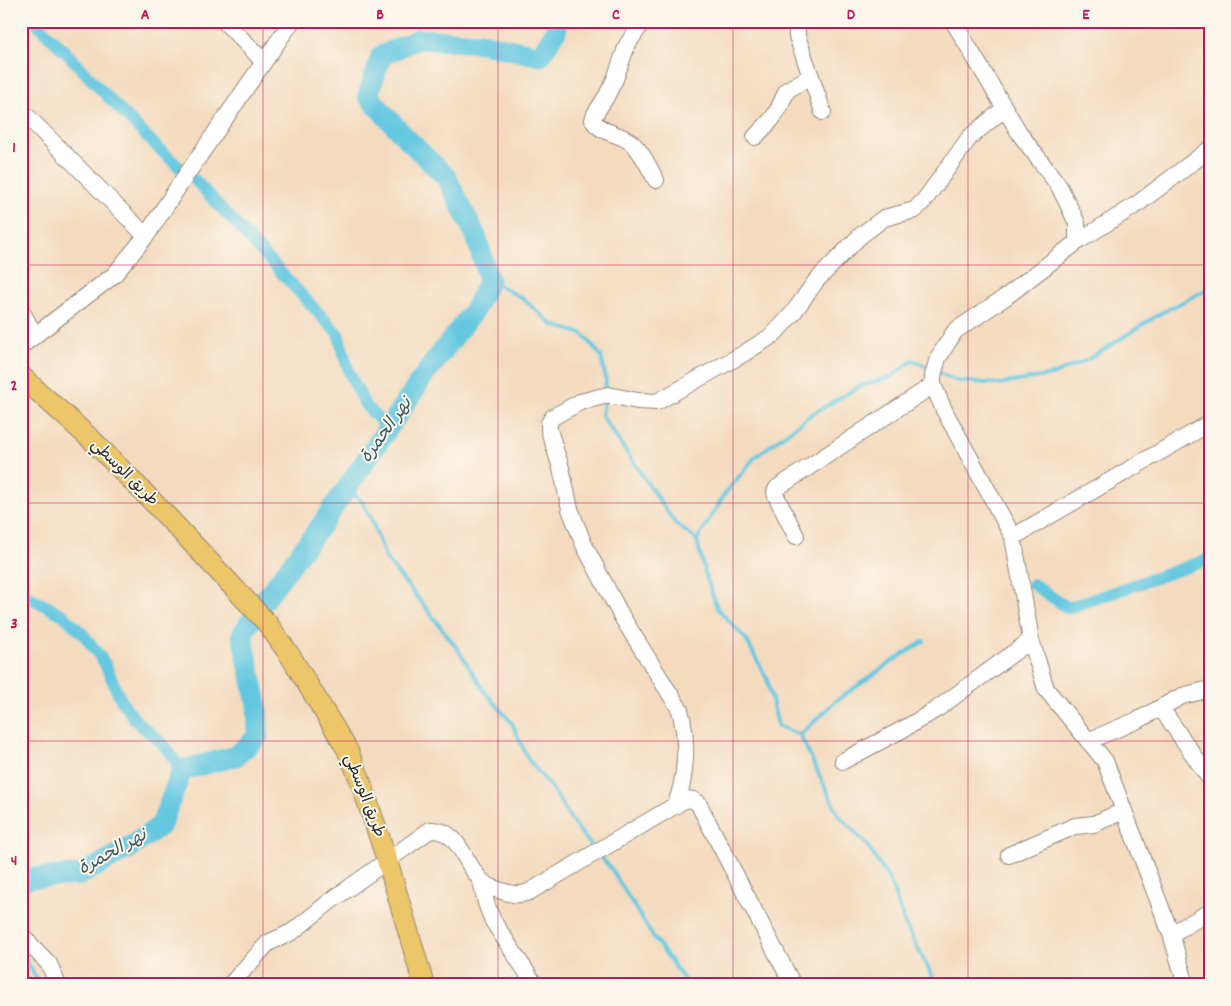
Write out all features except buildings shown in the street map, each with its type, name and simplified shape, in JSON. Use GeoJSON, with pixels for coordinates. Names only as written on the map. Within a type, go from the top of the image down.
{"type":"FeatureCollection","features":[{"type":"Feature","properties":{"kind":"main road","name":"طريق الوسطي"},"geometry":{"type":"LineString","coordinates":[[25,386],[100,448],[243,597],[267,623],[306,680],[346,749],[368,804],[387,860],[424,985]]}},
{"type":"Feature","properties":{"kind":"street"},"geometry":{"type":"LineString","coordinates":[[224,21],[264,61]]}},
{"type":"Feature","properties":{"kind":"street"},"geometry":{"type":"LineString","coordinates":[[21,346],[114,275],[146,236],[292,21]]}},
{"type":"Feature","properties":{"kind":"street"},"geometry":{"type":"LineString","coordinates":[[643,21],[627,45],[615,79],[593,120],[595,124],[604,130],[619,135],[633,144],[656,180]]}},
{"type":"Feature","properties":{"kind":"street"},"geometry":{"type":"LineString","coordinates":[[953,21],[1020,134],[1059,186],[1077,223],[1076,242]]}},
{"type":"Feature","properties":{"kind":"street"},"geometry":{"type":"LineString","coordinates":[[796,22],[797,36],[824,112]]}},
{"type":"Feature","properties":{"kind":"street"},"geometry":{"type":"LineString","coordinates":[[755,137],[772,119],[787,90],[811,76]]}},
{"type":"Feature","properties":{"kind":"street"},"geometry":{"type":"LineString","coordinates":[[675,806],[682,783],[685,762],[680,710],[622,617],[594,567],[575,523],[562,468],[549,430],[549,423],[552,417],[576,404],[600,397],[657,402],[773,335],[793,313],[816,281],[860,236],[884,218],[915,210],[970,138],[1005,108]]}},
{"type":"Feature","properties":{"kind":"street"},"geometry":{"type":"LineString","coordinates":[[21,110],[146,236]]}},
{"type":"Feature","properties":{"kind":"street"},"geometry":{"type":"LineString","coordinates":[[1186,985],[1171,934],[1105,761],[1046,689],[1032,640],[1013,537],[945,412],[933,380],[938,358],[955,331],[1007,296],[1076,242],[1136,205],[1210,148]]}},
{"type":"Feature","properties":{"kind":"street"},"geometry":{"type":"LineString","coordinates":[[21,310],[35,336]]}},
{"type":"Feature","properties":{"kind":"street"},"geometry":{"type":"LineString","coordinates":[[796,536],[776,496],[775,492],[778,488],[933,380]]}},
{"type":"Feature","properties":{"kind":"street"},"geometry":{"type":"LineString","coordinates":[[1013,537],[1210,423]]}},
{"type":"Feature","properties":{"kind":"street"},"geometry":{"type":"LineString","coordinates":[[842,760],[938,709],[1032,640]]}},
{"type":"Feature","properties":{"kind":"street"},"geometry":{"type":"LineString","coordinates":[[1088,741],[1138,720],[1182,696],[1210,689]]}},
{"type":"Feature","properties":{"kind":"street"},"geometry":{"type":"LineString","coordinates":[[1161,708],[1210,779]]}},
{"type":"Feature","properties":{"kind":"street"},"geometry":{"type":"LineString","coordinates":[[481,881],[504,892],[520,895],[529,892],[686,799],[698,803],[793,985]]}},
{"type":"Feature","properties":{"kind":"street"},"geometry":{"type":"LineString","coordinates":[[1009,855],[1075,826],[1094,824],[1123,811]]}},
{"type":"Feature","properties":{"kind":"street"},"geometry":{"type":"LineString","coordinates":[[230,985],[268,943],[292,932],[387,860],[430,830],[438,829],[452,838],[481,881],[486,903],[493,921],[536,985]]}},
{"type":"Feature","properties":{"kind":"street"},"geometry":{"type":"LineString","coordinates":[[1171,934],[1210,912]]}},
{"type":"Feature","properties":{"kind":"street"},"geometry":{"type":"LineString","coordinates":[[24,938],[49,964],[58,985]]}},
{"type":"Feature","properties":{"kind":"waterway"},"geometry":{"type":"LineString","coordinates":[[35,21],[126,116],[179,167]]}},
{"type":"Feature","properties":{"kind":"waterway","name":"نهر الحمرة"},"geometry":{"type":"LineString","coordinates":[[21,882],[29,878],[80,875],[128,849],[161,825],[182,770],[236,756],[258,736],[257,704],[242,634],[268,595],[322,524],[426,373],[475,309],[489,280],[476,236],[446,177],[406,138],[368,96],[381,56],[418,39],[482,43],[540,56],[556,31],[558,21]]}},
{"type":"Feature","properties":{"kind":"waterway"},"geometry":{"type":"LineString","coordinates":[[195,180],[338,334],[349,372],[365,405],[388,428]]}},
{"type":"Feature","properties":{"kind":"waterway"},"geometry":{"type":"LineString","coordinates":[[489,280],[522,298],[553,325],[583,334],[601,356],[606,381],[605,391]]}},
{"type":"Feature","properties":{"kind":"waterway"},"geometry":{"type":"LineString","coordinates":[[937,372],[957,381],[1001,384],[1052,375],[1087,360],[1161,313],[1210,288]]}},
{"type":"Feature","properties":{"kind":"waterway"},"geometry":{"type":"LineString","coordinates":[[697,540],[724,495],[755,457],[812,414],[860,386],[891,377],[913,360],[931,369]]}},
{"type":"Feature","properties":{"kind":"waterway"},"geometry":{"type":"LineString","coordinates":[[604,401],[602,416],[675,523],[697,540],[705,573],[717,608],[746,639],[767,679],[778,726],[800,735],[838,814],[867,845],[890,881],[905,924],[937,985]]}},
{"type":"Feature","properties":{"kind":"waterway"},"geometry":{"type":"LineString","coordinates":[[346,489],[361,500],[371,518],[386,559],[457,648],[485,692],[512,723],[528,759],[553,790],[574,824],[593,848]]}},
{"type":"Feature","properties":{"kind":"waterway"},"geometry":{"type":"LineString","coordinates":[[1033,584],[1068,608],[1210,559]]}},
{"type":"Feature","properties":{"kind":"waterway"},"geometry":{"type":"LineString","coordinates":[[21,590],[29,597],[63,615],[84,635],[104,662],[121,700],[136,721],[163,744],[182,770]]}},
{"type":"Feature","properties":{"kind":"waterway"},"geometry":{"type":"LineString","coordinates":[[800,735],[836,701],[924,641]]}},
{"type":"Feature","properties":{"kind":"waterway"},"geometry":{"type":"LineString","coordinates":[[599,855],[610,867],[652,935],[688,985]]}},
{"type":"Feature","properties":{"kind":"waterway"},"geometry":{"type":"LineString","coordinates":[[21,956],[25,958],[40,985]]}}]}
